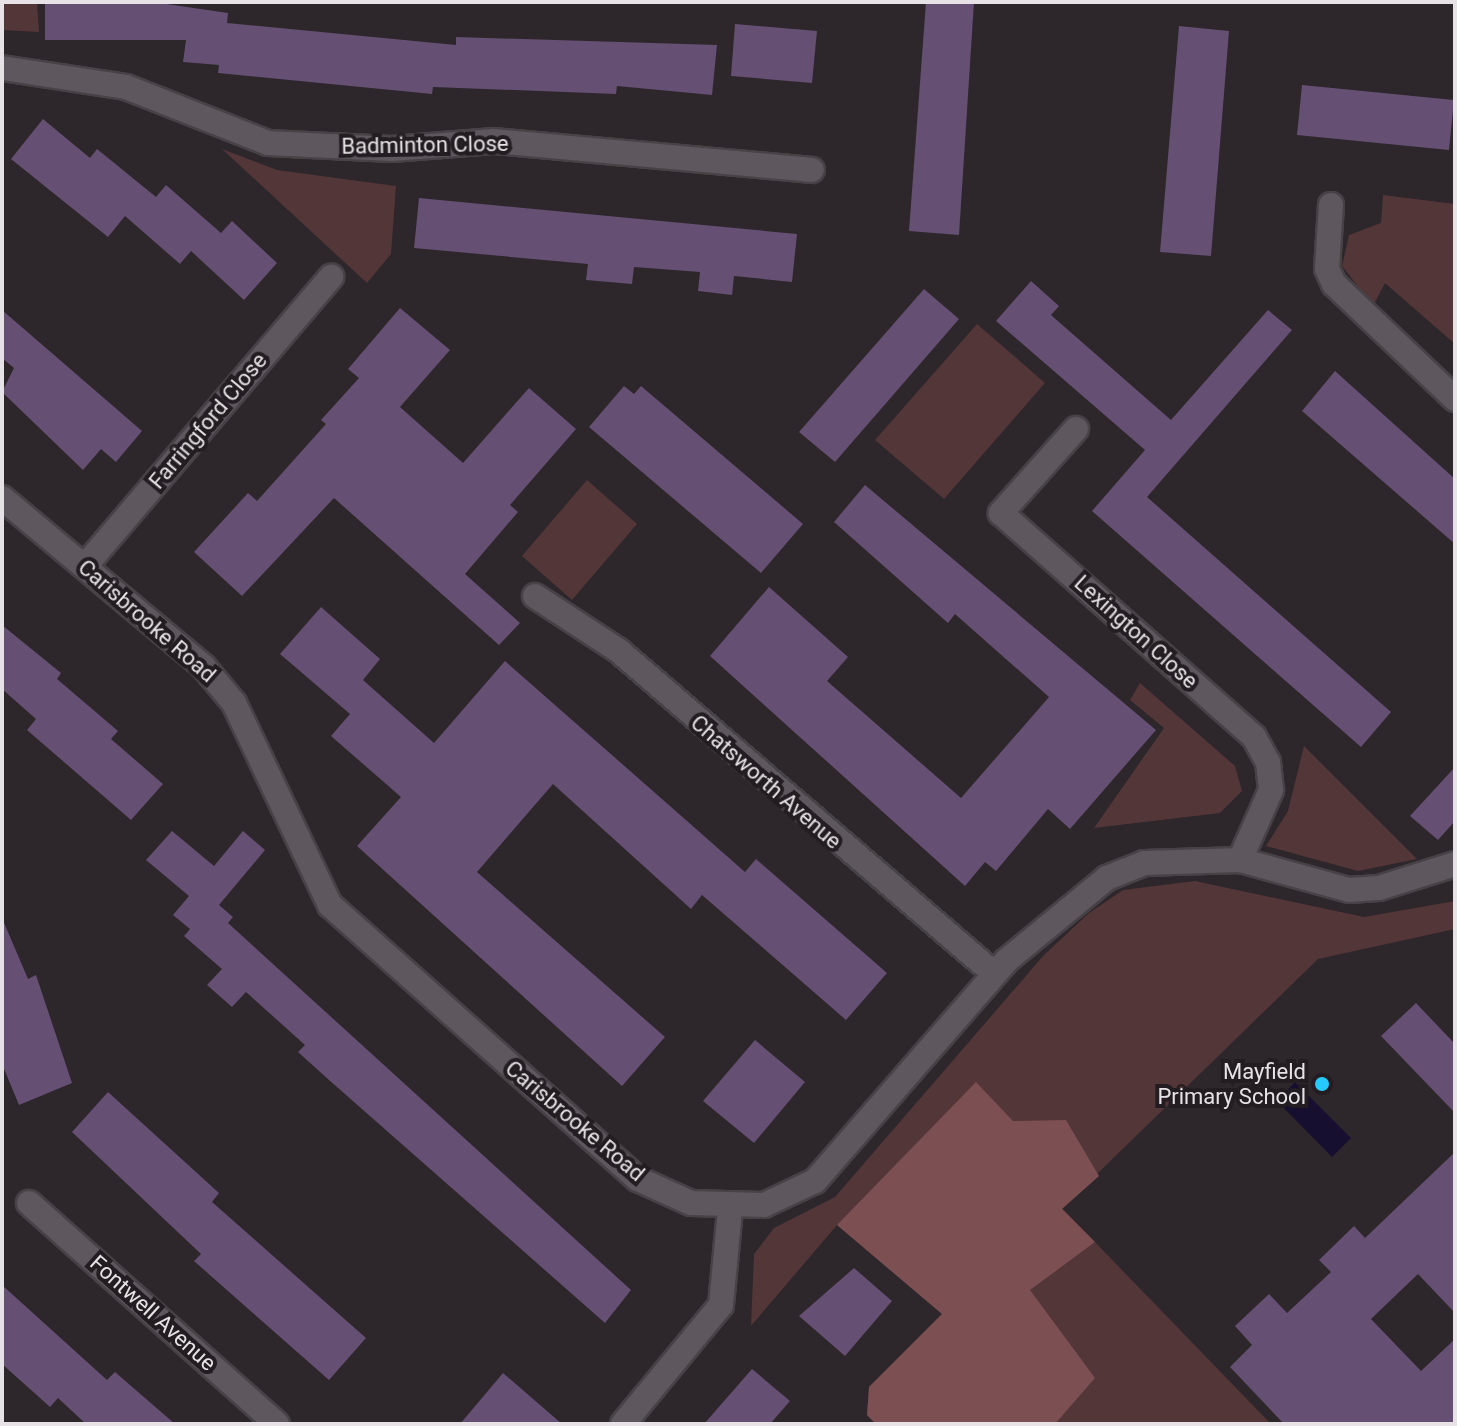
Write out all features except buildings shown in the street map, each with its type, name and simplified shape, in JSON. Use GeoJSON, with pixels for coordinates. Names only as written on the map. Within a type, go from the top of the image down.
{"type":"FeatureCollection","features":[{"type":"Feature","properties":{"kind":"street","name":"Badminton Close"},"geometry":{"type":"LineString","coordinates":[[2,68],[126,87],[268,143],[392,149],[494,141],[812,170]]}},
{"type":"Feature","properties":{"kind":"street"},"geometry":{"type":"LineString","coordinates":[[1331,205],[1327,269],[1334,284],[1455,399]]}},
{"type":"Feature","properties":{"kind":"street","name":"Farringford Close"},"geometry":{"type":"LineString","coordinates":[[85,566],[331,277]]}},
{"type":"Feature","properties":{"kind":"street","name":"Lexington Close"},"geometry":{"type":"LineString","coordinates":[[1076,429],[1001,513],[1254,737],[1268,762],[1271,790],[1240,860]]}},
{"type":"Feature","properties":{"kind":"street","name":"Carisbrooke Road"},"geometry":{"type":"LineString","coordinates":[[2,498],[204,667],[234,703],[330,905],[638,1179],[691,1203],[730,1209],[764,1205],[815,1181],[994,974],[1067,904],[1107,878],[1144,863],[1240,860],[1349,890],[1379,888],[1455,864]]}},
{"type":"Feature","properties":{"kind":"street","name":"Chatsworth Avenue"},"geometry":{"type":"LineString","coordinates":[[535,596],[619,651],[994,974]]}},
{"type":"Feature","properties":{"kind":"street","name":"Fontwell Avenue"},"geometry":{"type":"LineString","coordinates":[[29,1203],[277,1424]]}},
{"type":"Feature","properties":{"kind":"street"},"geometry":{"type":"LineString","coordinates":[[623,1424],[721,1305],[730,1209]]}},
{"type":"Feature","properties":{"kind":"shaded area"},"geometry":{"type":"Polygon","coordinates":[[[2,2],[37,2],[39,32],[2,30],[2,2]]]}},
{"type":"Feature","properties":{"kind":"shaded area"},"geometry":{"type":"Polygon","coordinates":[[[222,149],[277,170],[396,186],[391,254],[367,283],[222,149]]]}},
{"type":"Feature","properties":{"kind":"shaded area"},"geometry":{"type":"Polygon","coordinates":[[[1383,195],[1455,204],[1455,344],[1385,283],[1373,306],[1342,266],[1349,235],[1381,223],[1383,195]]]}},
{"type":"Feature","properties":{"kind":"shaded area"},"geometry":{"type":"Polygon","coordinates":[[[977,324],[1045,383],[944,499],[875,440],[977,324]]]}},
{"type":"Feature","properties":{"kind":"shaded area"},"geometry":{"type":"Polygon","coordinates":[[[587,480],[637,524],[572,600],[522,556],[587,480]]]}},
{"type":"Feature","properties":{"kind":"shaded area"},"geometry":{"type":"Polygon","coordinates":[[[1140,683],[1235,766],[1242,791],[1220,813],[1094,828],[1164,728],[1130,700],[1140,683]]]}},
{"type":"Feature","properties":{"kind":"shaded area"},"geometry":{"type":"Polygon","coordinates":[[[1304,746],[1417,859],[1358,871],[1266,846],[1288,811],[1304,746]]]}},
{"type":"Feature","properties":{"kind":"shaded area"},"geometry":{"type":"Polygon","coordinates":[[[1195,881],[1364,917],[1455,901],[1455,929],[1318,959],[1062,1208],[1271,1424],[876,1424],[867,1415],[869,1387],[942,1314],[837,1225],[751,1326],[754,1254],[774,1228],[835,1197],[1044,955],[1089,913],[1123,890],[1195,881]]]}},
{"type":"Feature","properties":{"kind":"shaded area"},"geometry":{"type":"Polygon","coordinates":[[[976,1082],[1013,1121],[1066,1120],[1099,1176],[1062,1209],[1095,1242],[1030,1290],[1095,1378],[1055,1424],[876,1424],[867,1415],[869,1387],[942,1314],[837,1225],[976,1082]]]}},
{"type":"Feature","properties":{"kind":"shaded area"},"geometry":{"type":"Polygon","coordinates":[[[1295,1082],[1351,1138],[1332,1157],[1277,1101],[1295,1082]]]}},
{"type":"Feature","properties":{"kind":"place","name":"Mayfield Primary School"},"geometry":{"type":"Point","coordinates":[1322,1084]}}]}
